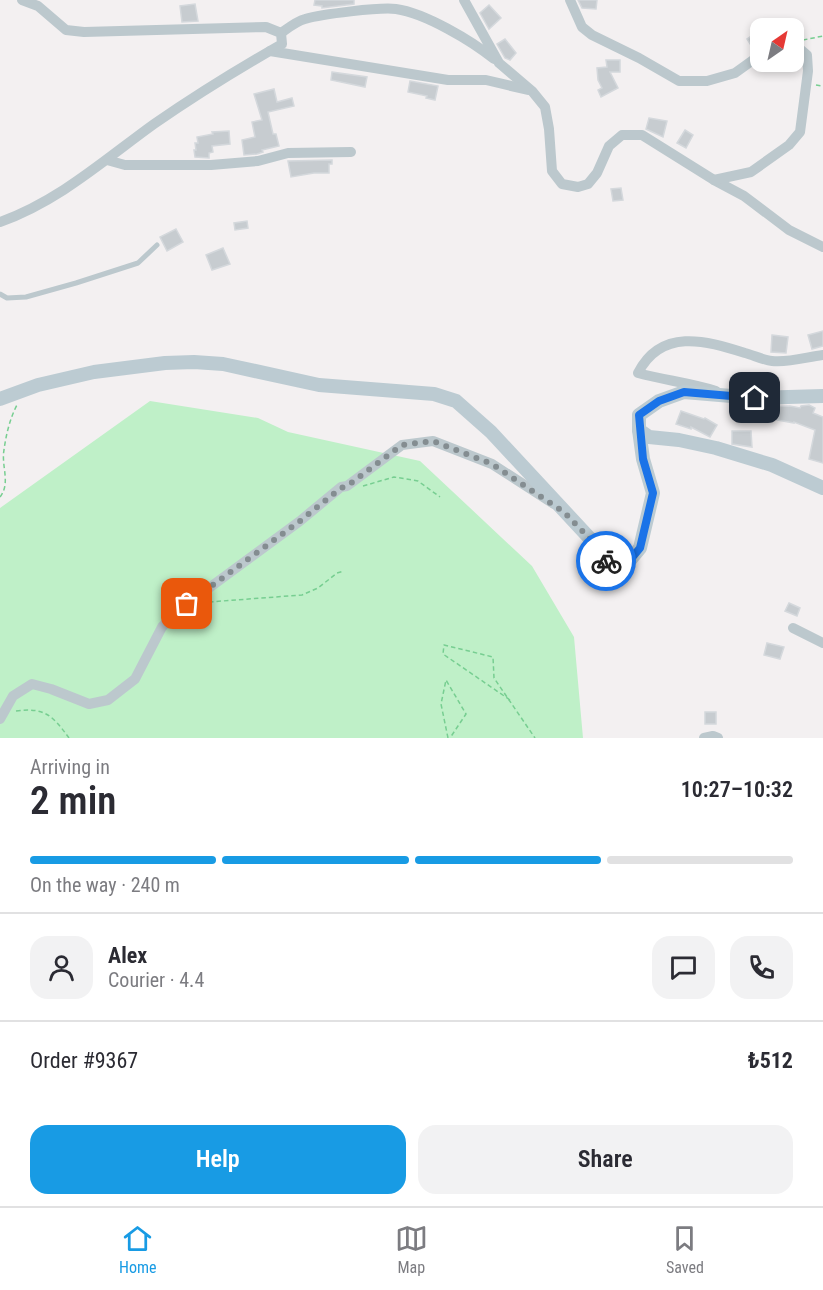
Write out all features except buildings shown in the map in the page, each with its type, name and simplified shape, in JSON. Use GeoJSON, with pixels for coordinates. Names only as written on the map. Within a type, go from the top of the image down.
{"type":"FeatureCollection","features":[{"type":"Feature","properties":{"kind":"street"},"geometry":{"type":"LineString","coordinates":[[22,0],[38,6],[66,30],[84,32],[266,27],[281,33]]}},
{"type":"Feature","properties":{"kind":"street"},"geometry":{"type":"LineString","coordinates":[[464,0],[499,63]]}},
{"type":"Feature","properties":{"kind":"street"},"geometry":{"type":"LineString","coordinates":[[570,0],[582,27],[591,35],[639,58],[679,81],[707,81],[735,73],[750,63]]}},
{"type":"Feature","properties":{"kind":"street"},"geometry":{"type":"LineString","coordinates":[[281,33],[303,19],[351,12],[396,9],[429,19],[482,49],[532,91],[545,107],[552,171],[561,184],[578,187],[588,184],[597,173],[609,146],[622,135],[642,135],[744,196],[789,230],[823,247]]}},
{"type":"Feature","properties":{"kind":"street"},"geometry":{"type":"LineString","coordinates":[[0,222],[58,194],[215,83],[282,44],[281,33]]}},
{"type":"Feature","properties":{"kind":"street"},"geometry":{"type":"LineString","coordinates":[[270,51],[447,80],[486,80],[532,91]]}},
{"type":"Feature","properties":{"kind":"street"},"geometry":{"type":"LineString","coordinates":[[714,180],[751,172],[789,145],[800,132],[808,71],[807,55],[804,52]]}},
{"type":"Feature","properties":{"kind":"street"},"geometry":{"type":"LineString","coordinates":[[107,160],[124,165],[211,165],[258,161],[288,153],[351,152]]}},
{"type":"Feature","properties":{"kind":"street"},"geometry":{"type":"LineString","coordinates":[[732,396],[698,385],[638,373],[646,359],[665,345],[685,340],[714,343],[772,361],[823,355]]}},
{"type":"Feature","properties":{"kind":"street"},"geometry":{"type":"LineString","coordinates":[[0,399],[38,385],[94,372],[165,363],[194,362],[223,364],[319,384],[434,394],[456,401],[491,432],[595,544],[612,570],[625,566],[640,548],[653,493],[643,459],[639,415],[659,401],[684,392],[755,398],[823,396]]}},
{"type":"Feature","properties":{"kind":"street"},"geometry":{"type":"LineString","coordinates":[[639,430],[649,437],[679,440],[716,448],[772,465],[823,488]]}},
{"type":"Feature","properties":{"kind":"street"},"geometry":{"type":"LineString","coordinates":[[2,716],[13,696],[32,684],[89,704],[108,700],[135,679],[162,627],[175,614],[341,488],[347,486],[402,445],[433,441],[492,464],[564,512]]}},
{"type":"Feature","properties":{"kind":"street"},"geometry":{"type":"LineString","coordinates":[[793,628],[823,643]]}},
{"type":"Feature","properties":{"kind":"street"},"geometry":{"type":"LineString","coordinates":[[704,738],[718,738]]}},
{"type":"Feature","properties":{"kind":"lane"},"geometry":{"type":"LineString","coordinates":[[0,294],[7,298],[26,297],[76,284],[138,263],[157,245]]}},
{"type":"Feature","properties":{"kind":"path"},"geometry":{"type":"LineString","coordinates":[[804,42],[823,36]]}},
{"type":"Feature","properties":{"kind":"path"},"geometry":{"type":"LineString","coordinates":[[0,497],[6,484],[3,452],[12,414],[24,390]]}},
{"type":"Feature","properties":{"kind":"path"},"geometry":{"type":"LineString","coordinates":[[347,486],[366,486],[394,477],[418,481],[440,497]]}},
{"type":"Feature","properties":{"kind":"path"},"geometry":{"type":"LineString","coordinates":[[206,602],[302,595],[318,588],[337,573],[344,572]]}},
{"type":"Feature","properties":{"kind":"path"},"geometry":{"type":"LineString","coordinates":[[510,700],[443,654],[444,645],[493,657],[494,678],[510,700],[535,738]]}},
{"type":"Feature","properties":{"kind":"path"},"geometry":{"type":"LineString","coordinates":[[446,680],[466,714],[449,738],[441,704],[446,680]]}},
{"type":"Feature","properties":{"kind":"path"},"geometry":{"type":"LineString","coordinates":[[2,716],[33,708],[55,719],[69,738]]}},
{"type":"Feature","properties":{"kind":"green space"},"geometry":{"type":"Polygon","coordinates":[[[150,401],[258,418],[288,432],[420,461],[532,566],[574,637],[583,738],[0,738],[0,508],[150,401]]]}},
{"type":"Feature","properties":{"kind":"way so far"},"geometry":{"type":"LineString","coordinates":[[187,604],[300,521],[324,500],[347,486],[402,445],[433,441],[492,464],[564,512],[595,544],[606,561]]}},
{"type":"Feature","properties":{"kind":"route"},"geometry":{"type":"LineString","coordinates":[[606,561],[612,570],[625,566],[640,548],[653,493],[643,459],[639,415],[659,401],[684,392],[755,398]]}}]}
